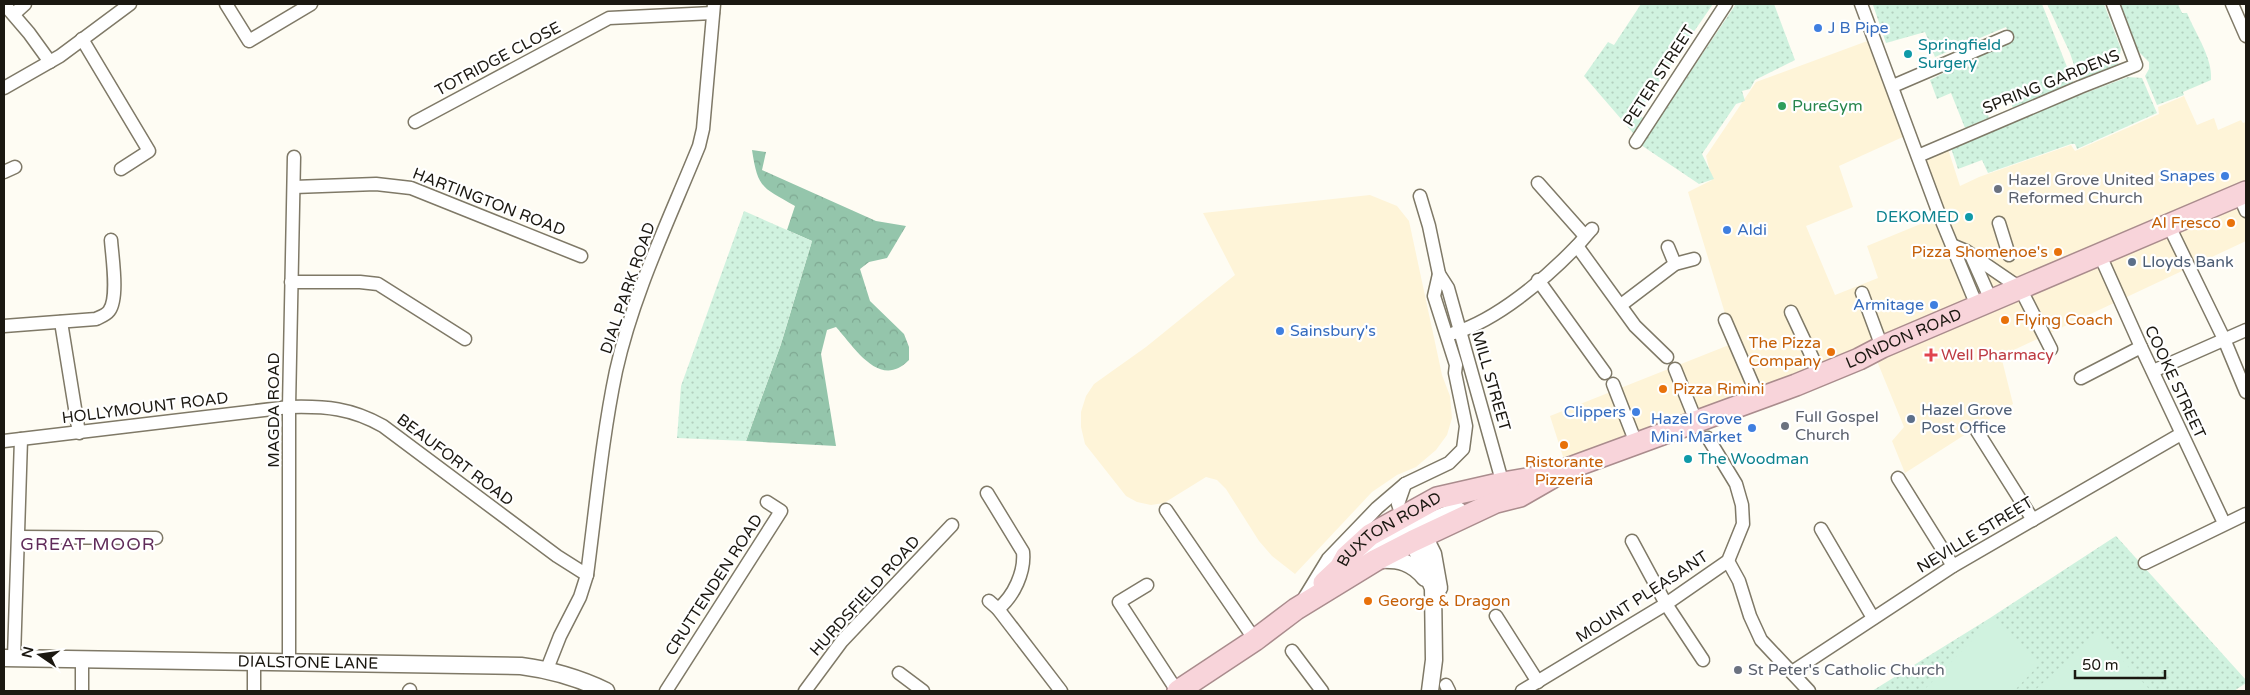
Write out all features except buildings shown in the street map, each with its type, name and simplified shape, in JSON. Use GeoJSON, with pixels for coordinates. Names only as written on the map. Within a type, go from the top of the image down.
{"type":"FeatureCollection","features":[{"type":"Feature","properties":{"kind":"highway","name":"LONDON ROAD"},"geometry":{"type":"LineString","coordinates":[[1502,495],[1636,443],[1702,430],[1759,399],[1859,359],[1882,347],[2099,253],[2244,199]]}},
{"type":"Feature","properties":{"kind":"highway","name":"BUXTON ROAD"},"geometry":{"type":"LineString","coordinates":[[1178,691],[1255,640],[1296,609],[1376,560],[1412,531],[1437,498],[1502,495]]}},
{"type":"Feature","properties":{"kind":"highway","name":"BUXTON ROAD"},"geometry":{"type":"LineString","coordinates":[[1296,609],[1340,568],[1346,557],[1370,535],[1412,531],[1502,495]]}},
{"type":"Feature","properties":{"kind":"street"},"geometry":{"type":"LineString","coordinates":[[4,4],[41,48],[50,62]]}},
{"type":"Feature","properties":{"kind":"street"},"geometry":{"type":"LineString","coordinates":[[14,14],[24,4]]}},
{"type":"Feature","properties":{"kind":"street"},"geometry":{"type":"LineString","coordinates":[[4,88],[50,62],[130,4]]}},
{"type":"Feature","properties":{"kind":"street"},"geometry":{"type":"LineString","coordinates":[[226,4],[249,41],[311,4]]}},
{"type":"Feature","properties":{"kind":"street","name":"PETER STREET"},"geometry":{"type":"LineString","coordinates":[[1636,142],[1726,4]]}},
{"type":"Feature","properties":{"kind":"street"},"geometry":{"type":"LineString","coordinates":[[1861,4],[1954,246],[1984,303]]}},
{"type":"Feature","properties":{"kind":"street","name":"SPRING GARDENS"},"geometry":{"type":"LineString","coordinates":[[1918,156],[2136,65],[2113,4]]}},
{"type":"Feature","properties":{"kind":"street"},"geometry":{"type":"LineString","coordinates":[[2232,4],[2246,36]]}},
{"type":"Feature","properties":{"kind":"street","name":"TOTRIDGE CLOSE"},"geometry":{"type":"LineString","coordinates":[[415,122],[609,18],[713,9]]}},
{"type":"Feature","properties":{"kind":"street","name":"DIAL PARK ROAD"},"geometry":{"type":"LineString","coordinates":[[547,669],[560,636],[580,597],[587,575],[616,372],[627,331],[651,264],[699,146],[703,129],[713,9]]}},
{"type":"Feature","properties":{"kind":"street"},"geometry":{"type":"LineString","coordinates":[[1893,86],[2007,37]]}},
{"type":"Feature","properties":{"kind":"street"},"geometry":{"type":"LineString","coordinates":[[82,39],[149,151],[122,169]]}},
{"type":"Feature","properties":{"kind":"street","name":"MAGDA ROAD"},"geometry":{"type":"LineString","coordinates":[[289,663],[289,407],[294,157]]}},
{"type":"Feature","properties":{"kind":"street"},"geometry":{"type":"LineString","coordinates":[[1538,183],[1585,237],[1621,305],[1635,326],[1667,357]]}},
{"type":"Feature","properties":{"kind":"street","name":"HARTINGTON ROAD"},"geometry":{"type":"LineString","coordinates":[[294,187],[376,184],[411,188],[581,256]]}},
{"type":"Feature","properties":{"kind":"street","name":"MILL STREET"},"geometry":{"type":"LineString","coordinates":[[1420,196],[1429,226],[1439,274],[1448,288],[1460,331],[1502,495]]}},
{"type":"Feature","properties":{"kind":"street"},"geometry":{"type":"LineString","coordinates":[[1999,223],[2009,255]]}},
{"type":"Feature","properties":{"kind":"street"},"geometry":{"type":"LineString","coordinates":[[2169,226],[2224,339],[2246,392]]}},
{"type":"Feature","properties":{"kind":"street"},"geometry":{"type":"LineString","coordinates":[[1446,335],[1483,322],[1501,310],[1538,280],[1585,237]]}},
{"type":"Feature","properties":{"kind":"street"},"geometry":{"type":"LineString","coordinates":[[4,326],[96,319],[110,310],[114,293],[111,239]]}},
{"type":"Feature","properties":{"kind":"street"},"geometry":{"type":"LineString","coordinates":[[1954,246],[1971,255],[2020,288],[2051,349]]}},
{"type":"Feature","properties":{"kind":"street"},"geometry":{"type":"LineString","coordinates":[[1668,247],[1675,264]]}},
{"type":"Feature","properties":{"kind":"street","name":"COOKE STREET"},"geometry":{"type":"LineString","coordinates":[[2099,253],[2224,524]]}},
{"type":"Feature","properties":{"kind":"street"},"geometry":{"type":"LineString","coordinates":[[1971,255],[1984,303]]}},
{"type":"Feature","properties":{"kind":"street"},"geometry":{"type":"LineString","coordinates":[[1621,305],[1675,264],[1694,259]]}},
{"type":"Feature","properties":{"kind":"street","name":"MILL STREET"},"geometry":{"type":"LineString","coordinates":[[1296,609],[1309,593],[1328,559],[1377,508],[1405,484],[1449,463],[1460,454],[1465,443],[1466,426],[1455,373],[1456,365],[1434,296],[1439,274]]}},
{"type":"Feature","properties":{"kind":"street"},"geometry":{"type":"LineString","coordinates":[[1538,280],[1605,373]]}},
{"type":"Feature","properties":{"kind":"street"},"geometry":{"type":"LineString","coordinates":[[291,282],[360,282],[378,284],[465,339]]}},
{"type":"Feature","properties":{"kind":"street"},"geometry":{"type":"LineString","coordinates":[[1862,293],[1882,347]]}},
{"type":"Feature","properties":{"kind":"street"},"geometry":{"type":"LineString","coordinates":[[1791,312],[1820,374]]}},
{"type":"Feature","properties":{"kind":"street"},"geometry":{"type":"LineString","coordinates":[[1724,320],[1759,399]]}},
{"type":"Feature","properties":{"kind":"street"},"geometry":{"type":"LineString","coordinates":[[61,322],[79,433]]}},
{"type":"Feature","properties":{"kind":"street"},"geometry":{"type":"LineString","coordinates":[[2153,371],[2246,330]]}},
{"type":"Feature","properties":{"kind":"street"},"geometry":{"type":"LineString","coordinates":[[2081,378],[2141,347]]}},
{"type":"Feature","properties":{"kind":"street"},"geometry":{"type":"LineString","coordinates":[[1675,368],[1702,430]]}},
{"type":"Feature","properties":{"kind":"street"},"geometry":{"type":"LineString","coordinates":[[1613,384],[1636,443]]}},
{"type":"Feature","properties":{"kind":"street","name":"BEAUFORT ROAD"},"geometry":{"type":"LineString","coordinates":[[289,407],[316,406],[340,408],[364,415],[383,426],[557,556],[587,575]]}},
{"type":"Feature","properties":{"kind":"street","name":"HOLLYMOUNT ROAD"},"geometry":{"type":"LineString","coordinates":[[4,441],[289,407]]}},
{"type":"Feature","properties":{"kind":"street","name":"MOUNT PLEASANT"},"geometry":{"type":"LineString","coordinates":[[1522,691],[1666,604],[1728,561],[1743,524],[1742,505],[1736,484],[1702,430]]}},
{"type":"Feature","properties":{"kind":"street"},"geometry":{"type":"LineString","coordinates":[[1977,430],[2032,520]]}},
{"type":"Feature","properties":{"kind":"street","name":"NEVILLE STREET"},"geometry":{"type":"LineString","coordinates":[[1792,672],[1953,566],[2181,434]]}},
{"type":"Feature","properties":{"kind":"street"},"geometry":{"type":"LineString","coordinates":[[9,658],[19,537],[22,439]]}},
{"type":"Feature","properties":{"kind":"street"},"geometry":{"type":"LineString","coordinates":[[1898,478],[1953,566]]}},
{"type":"Feature","properties":{"kind":"street"},"geometry":{"type":"LineString","coordinates":[[1405,484],[1398,504],[1412,531],[1432,588],[1435,623],[1434,660],[1430,691]]}},
{"type":"Feature","properties":{"kind":"street"},"geometry":{"type":"LineString","coordinates":[[987,493],[1023,552],[1024,563],[1007,602],[994,605],[1061,691]]}},
{"type":"Feature","properties":{"kind":"street","name":"CRUTTENDEN ROAD"},"geometry":{"type":"LineString","coordinates":[[666,691],[781,511],[767,502]]}},
{"type":"Feature","properties":{"kind":"street"},"geometry":{"type":"LineString","coordinates":[[1166,510],[1255,640]]}},
{"type":"Feature","properties":{"kind":"street"},"geometry":{"type":"LineString","coordinates":[[2145,563],[2246,514]]}},
{"type":"Feature","properties":{"kind":"street","name":"HURDSFIELD ROAD"},"geometry":{"type":"LineString","coordinates":[[805,691],[842,641],[952,525]]}},
{"type":"Feature","properties":{"kind":"street"},"geometry":{"type":"LineString","coordinates":[[1821,529],[1873,618]]}},
{"type":"Feature","properties":{"kind":"street"},"geometry":{"type":"LineString","coordinates":[[1412,531],[1433,554],[1440,597],[1435,623]]}},
{"type":"Feature","properties":{"kind":"street"},"geometry":{"type":"LineString","coordinates":[[19,537],[156,538]]}},
{"type":"Feature","properties":{"kind":"street"},"geometry":{"type":"LineString","coordinates":[[1632,541],[1666,604],[1703,660]]}},
{"type":"Feature","properties":{"kind":"street"},"geometry":{"type":"LineString","coordinates":[[1376,560],[1394,559],[1412,565],[1432,588]]}},
{"type":"Feature","properties":{"kind":"street"},"geometry":{"type":"LineString","coordinates":[[1728,561],[1739,581],[1750,616],[1761,640],[1809,691]]}},
{"type":"Feature","properties":{"kind":"street"},"geometry":{"type":"LineString","coordinates":[[1147,585],[1119,602],[1178,691]]}},
{"type":"Feature","properties":{"kind":"street"},"geometry":{"type":"LineString","coordinates":[[1496,616],[1538,682]]}},
{"type":"Feature","properties":{"kind":"street"},"geometry":{"type":"LineString","coordinates":[[1292,651],[1318,690]]}},
{"type":"Feature","properties":{"kind":"street","name":"DIALSTONE LANE"},"geometry":{"type":"LineString","coordinates":[[9,658],[512,666],[547,669],[587,682],[606,691]]}},
{"type":"Feature","properties":{"kind":"street"},"geometry":{"type":"LineString","coordinates":[[82,659],[82,691]]}},
{"type":"Feature","properties":{"kind":"street"},"geometry":{"type":"LineString","coordinates":[[254,663],[254,691]]}},
{"type":"Feature","properties":{"kind":"street"},"geometry":{"type":"LineString","coordinates":[[899,673],[923,691]]}},
{"type":"Feature","properties":{"kind":"shaded area"},"geometry":{"type":"Polygon","coordinates":[[[1870,40],[1905,136],[1839,166],[1853,207],[1806,226],[1835,295],[1878,278],[1867,246],[1940,216],[1919,161],[1948,149],[1960,186],[1979,177],[2071,145],[2075,151],[2159,114],[2158,107],[2184,96],[2197,125],[2214,118],[2218,130],[2241,120],[2243,123],[2246,122],[2246,241],[2001,356],[2013,404],[1905,473],[1892,441],[1904,427],[1870,344],[1567,469],[1550,416],[1734,343],[1688,192],[1712,180],[1706,156],[1756,82],[1870,40]]]}},
{"type":"Feature","properties":{"kind":"shaded area"},"geometry":{"type":"Polygon","coordinates":[[[1370,195],[1397,206],[1409,221],[1442,375],[1450,396],[1452,418],[1447,435],[1436,450],[1416,467],[1397,475],[1372,492],[1295,574],[1272,556],[1259,541],[1226,489],[1217,480],[1206,477],[1164,503],[1151,505],[1137,502],[1126,496],[1085,444],[1081,427],[1081,412],[1086,396],[1094,384],[1146,347],[1235,275],[1203,213],[1370,195]]]}},
{"type":"Feature","properties":{"kind":"green space"},"geometry":{"type":"Polygon","coordinates":[[[1641,4],[1713,4],[1637,114],[1643,118],[1634,134],[1584,76],[1608,42],[1614,45],[1641,4]]]}},
{"type":"Feature","properties":{"kind":"green space"},"geometry":{"type":"Polygon","coordinates":[[[1736,4],[1774,4],[1795,60],[1755,80],[1750,89],[1742,91],[1745,101],[1736,104],[1702,154],[1714,179],[1699,184],[1641,145],[1736,4]]]}},
{"type":"Feature","properties":{"kind":"green space"},"geometry":{"type":"Polygon","coordinates":[[[2042,4],[2073,82],[2013,108],[2007,93],[1984,101],[1989,118],[1965,128],[1951,93],[1937,99],[1930,80],[2006,44],[2010,36],[2006,27],[1935,57],[1925,32],[1886,43],[1873,5],[2042,4]]]}},
{"type":"Feature","properties":{"kind":"green space"},"geometry":{"type":"Polygon","coordinates":[[[2047,4],[2104,4],[2121,49],[2118,64],[2079,80],[2070,53],[2047,4]]]}},
{"type":"Feature","properties":{"kind":"green space"},"geometry":{"type":"Polygon","coordinates":[[[2121,4],[2178,4],[2182,13],[2187,13],[2203,46],[2209,63],[2211,80],[2183,92],[2184,95],[2157,105],[2145,76],[2149,69],[2149,62],[2138,51],[2121,4]]]}},
{"type":"Feature","properties":{"kind":"green space"},"geometry":{"type":"Polygon","coordinates":[[[2128,77],[2142,78],[2157,113],[2077,149],[2075,144],[2071,144],[1988,173],[1982,160],[1958,169],[1951,148],[2048,107],[2128,77]]]}},
{"type":"Feature","properties":{"kind":"green space"},"geometry":{"type":"Polygon","coordinates":[[[752,150],[766,152],[762,170],[876,221],[906,226],[887,258],[869,262],[860,269],[870,301],[904,334],[909,347],[909,360],[898,368],[888,370],[878,368],[860,355],[836,327],[827,330],[821,354],[836,446],[746,441],[781,344],[812,241],[787,230],[795,206],[764,186],[757,173],[752,150]]]}},
{"type":"Feature","properties":{"kind":"green space"},"geometry":{"type":"Polygon","coordinates":[[[744,211],[812,241],[781,344],[746,441],[677,438],[681,386],[744,211]]]}},
{"type":"Feature","properties":{"kind":"green space"},"geometry":{"type":"Polygon","coordinates":[[[2116,536],[2246,680],[2246,683],[2234,691],[1872,691],[1990,618],[2116,536]]]}},
{"type":"Feature","properties":{"kind":"green space"},"geometry":{"type":"Polygon","coordinates":[[[1993,619],[2039,665],[2014,691],[1923,691],[1993,619]]]}},
{"type":"Feature","properties":{"kind":"green space"},"geometry":{"type":"Polygon","coordinates":[[[2097,633],[2151,691],[2034,691],[2097,633]]]}},
{"type":"Feature","properties":{"kind":"place","name":"J B Pipe"},"geometry":{"type":"Point","coordinates":[1818,28]}},
{"type":"Feature","properties":{"kind":"place","name":"Springfield Surgery"},"geometry":{"type":"Point","coordinates":[1908,54]}},
{"type":"Feature","properties":{"kind":"place","name":"PureGym"},"geometry":{"type":"Point","coordinates":[1782,106]}},
{"type":"Feature","properties":{"kind":"place","name":"Snapes"},"geometry":{"type":"Point","coordinates":[2225,176]}},
{"type":"Feature","properties":{"kind":"place","name":"Hazel Grove United Reformed Church"},"geometry":{"type":"Point","coordinates":[1998,189]}},
{"type":"Feature","properties":{"kind":"place","name":"DEKOMED"},"geometry":{"type":"Point","coordinates":[1969,217]}},
{"type":"Feature","properties":{"kind":"place","name":"Al Fresco"},"geometry":{"type":"Point","coordinates":[2231,223]}},
{"type":"Feature","properties":{"kind":"place","name":"Aldi"},"geometry":{"type":"Point","coordinates":[1727,230]}},
{"type":"Feature","properties":{"kind":"place","name":"Pizza Shomenoe's"},"geometry":{"type":"Point","coordinates":[2058,252]}},
{"type":"Feature","properties":{"kind":"place","name":"Lloyds Bank"},"geometry":{"type":"Point","coordinates":[2132,262]}},
{"type":"Feature","properties":{"kind":"place","name":"Armitage"},"geometry":{"type":"Point","coordinates":[1934,305]}},
{"type":"Feature","properties":{"kind":"place","name":"Flying Coach"},"geometry":{"type":"Point","coordinates":[2005,320]}},
{"type":"Feature","properties":{"kind":"place","name":"Sainsbury's"},"geometry":{"type":"Point","coordinates":[1280,331]}},
{"type":"Feature","properties":{"kind":"place","name":"The Pizza Company"},"geometry":{"type":"Point","coordinates":[1831,352]}},
{"type":"Feature","properties":{"kind":"place","name":"Well Pharmacy"},"geometry":{"type":"Point","coordinates":[1931,355]}},
{"type":"Feature","properties":{"kind":"place","name":"Pizza Rimini"},"geometry":{"type":"Point","coordinates":[1663,389]}},
{"type":"Feature","properties":{"kind":"place","name":"Clippers"},"geometry":{"type":"Point","coordinates":[1636,412]}},
{"type":"Feature","properties":{"kind":"place","name":"Hazel Grove Post Office"},"geometry":{"type":"Point","coordinates":[1911,419]}},
{"type":"Feature","properties":{"kind":"place","name":"Full Gospel Church"},"geometry":{"type":"Point","coordinates":[1785,426]}},
{"type":"Feature","properties":{"kind":"place","name":"Hazel Grove Mini Market"},"geometry":{"type":"Point","coordinates":[1752,428]}},
{"type":"Feature","properties":{"kind":"place","name":"Ristorante Pizzeria"},"geometry":{"type":"Point","coordinates":[1564,445]}},
{"type":"Feature","properties":{"kind":"place","name":"The Woodman"},"geometry":{"type":"Point","coordinates":[1688,459]}},
{"type":"Feature","properties":{"kind":"place","name":"George & Dragon"},"geometry":{"type":"Point","coordinates":[1368,601]}},
{"type":"Feature","properties":{"kind":"place","name":"St Peter's Catholic Church"},"geometry":{"type":"Point","coordinates":[1738,670]}},
{"type":"Feature","properties":{"kind":"district","name":"GREAT MOOR"},"geometry":{"type":"Point","coordinates":[88,544]}}]}
